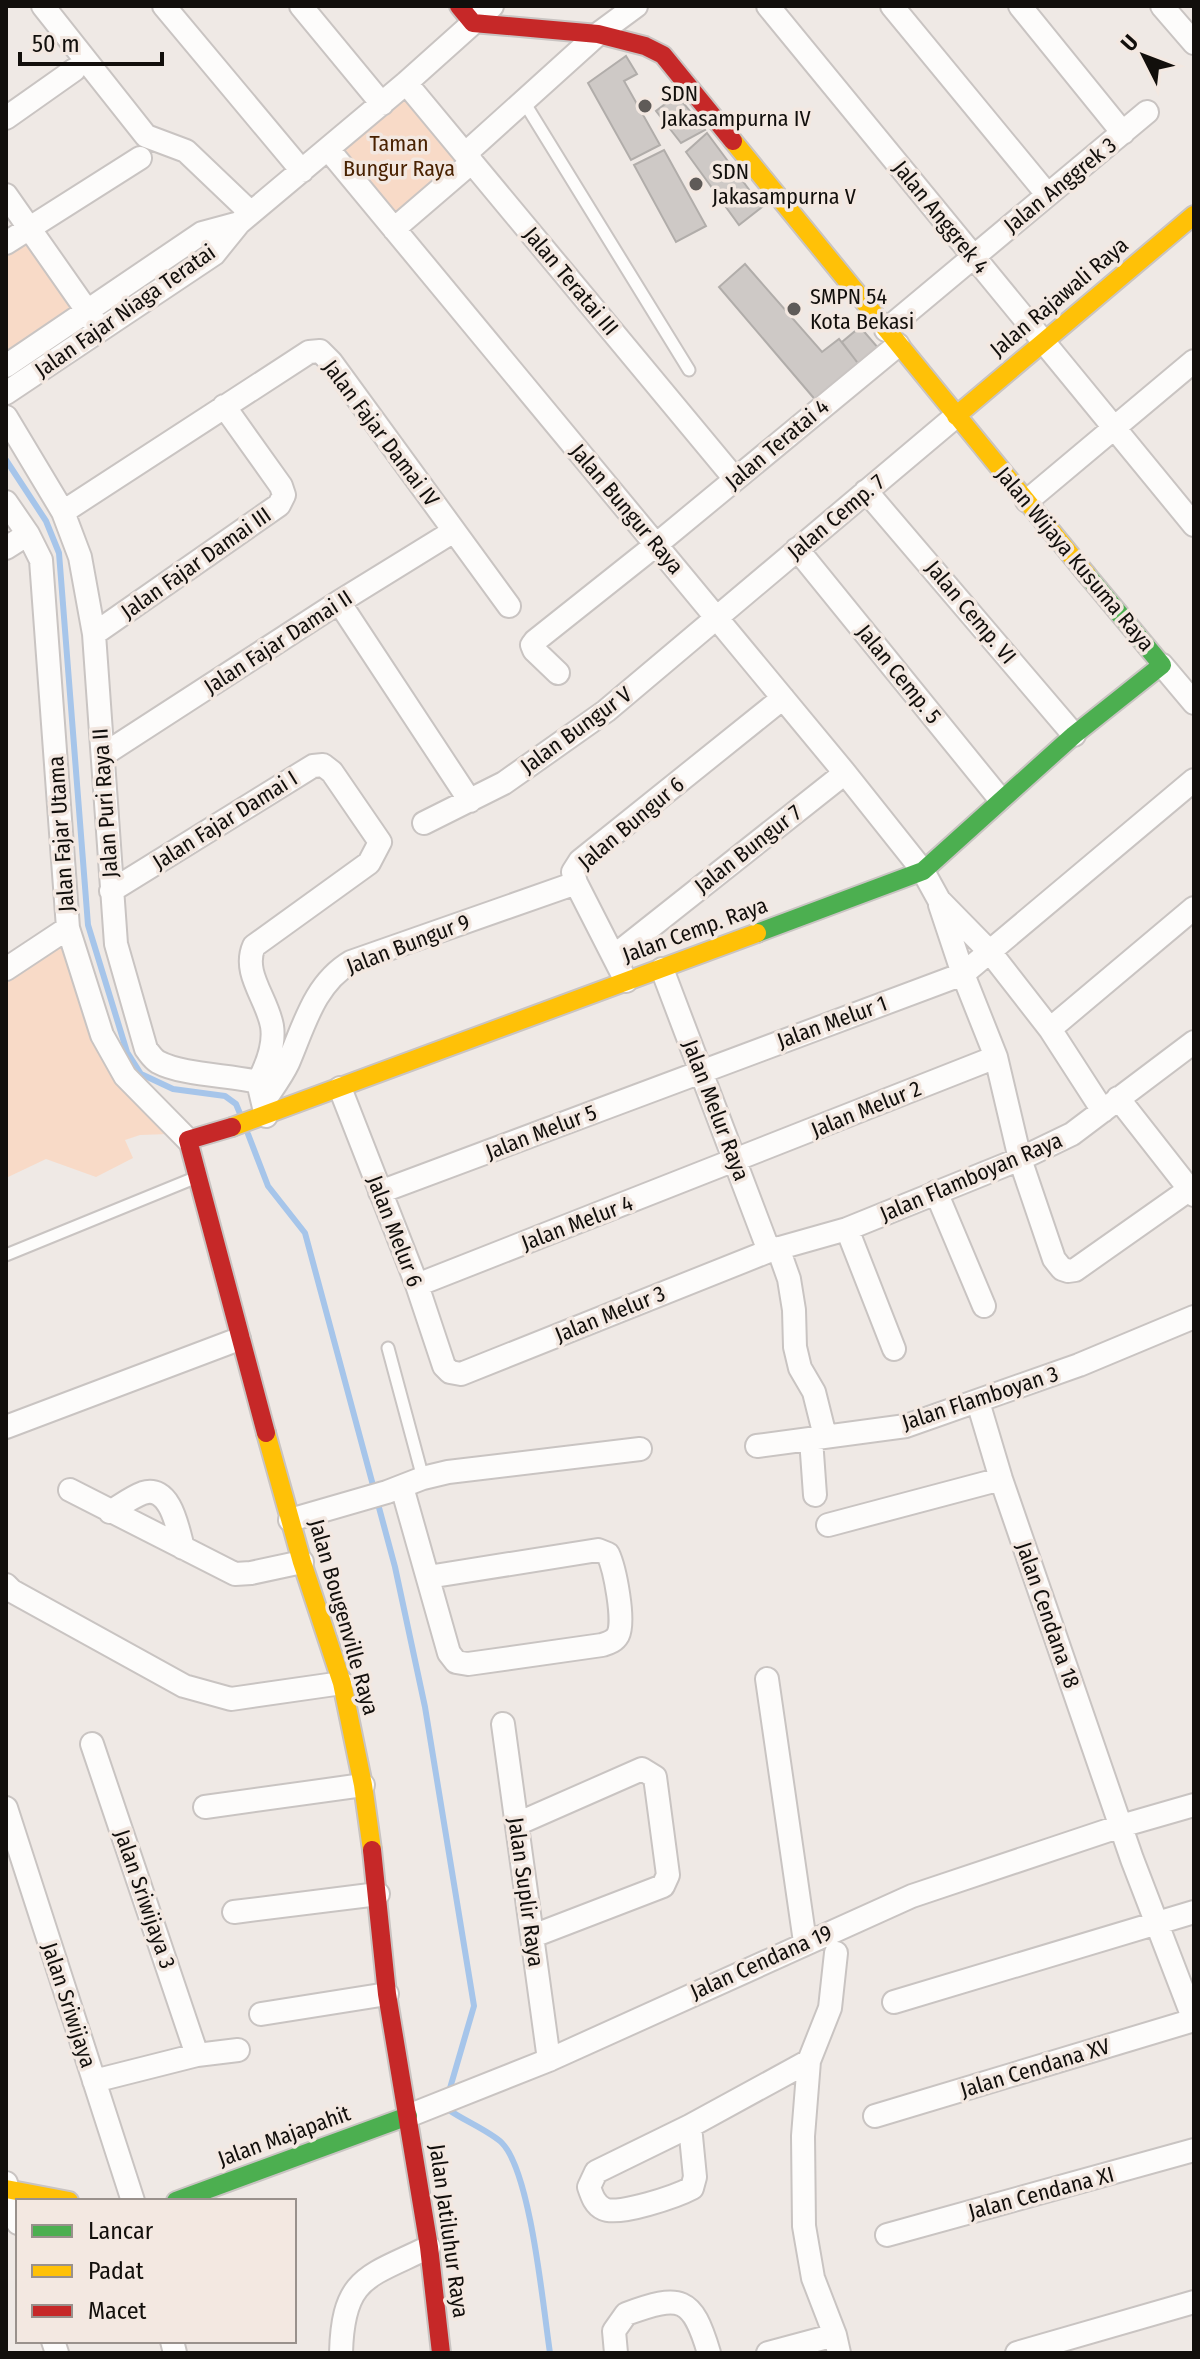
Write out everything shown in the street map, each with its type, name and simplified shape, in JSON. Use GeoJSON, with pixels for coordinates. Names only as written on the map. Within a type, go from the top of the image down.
{"type":"FeatureCollection","features":[{"type":"Feature","properties":{"kind":"street"},"geometry":{"type":"LineString","coordinates":[[43,6],[146,136],[186,151],[245,218]]}},
{"type":"Feature","properties":{"kind":"street"},"geometry":{"type":"LineString","coordinates":[[164,6],[302,171]]}},
{"type":"Feature","properties":{"kind":"street"},"geometry":{"type":"LineString","coordinates":[[301,6],[382,104]]}},
{"type":"Feature","properties":{"kind":"street"},"geometry":{"type":"LineString","coordinates":[[459,6],[473,23]]}},
{"type":"Feature","properties":{"kind":"street","name":"Jalan Fajar Niaga Teratai"},"geometry":{"type":"LineString","coordinates":[[6,393],[202,233],[245,218],[382,104],[492,6]]}},
{"type":"Feature","properties":{"kind":"street"},"geometry":{"type":"LineString","coordinates":[[394,229],[524,102],[598,34],[636,6]]}},
{"type":"Feature","properties":{"kind":"street","name":"Jalan Anggrek 4"},"geometry":{"type":"LineString","coordinates":[[768,6],[1194,525]]}},
{"type":"Feature","properties":{"kind":"street"},"geometry":{"type":"LineString","coordinates":[[892,6],[1047,194]]}},
{"type":"Feature","properties":{"kind":"street"},"geometry":{"type":"LineString","coordinates":[[1020,6],[1123,133]]}},
{"type":"Feature","properties":{"kind":"street"},"geometry":{"type":"LineString","coordinates":[[1162,6],[1194,43]]}},
{"type":"Feature","properties":{"kind":"street","name":"Jalan Wijaya Kusuma Raya"},"geometry":{"type":"LineString","coordinates":[[473,23],[598,34],[644,45],[663,55],[1194,703]]}},
{"type":"Feature","properties":{"kind":"street"},"geometry":{"type":"LineString","coordinates":[[6,118],[74,70]]}},
{"type":"Feature","properties":{"kind":"street","name":"Jalan Teratai III"},"geometry":{"type":"LineString","coordinates":[[406,83],[735,479]]}},
{"type":"Feature","properties":{"kind":"street","name":"Jalan Anggrek 3"},"geometry":{"type":"LineString","coordinates":[[892,337],[974,256],[1147,112]]}},
{"type":"Feature","properties":{"kind":"street","name":"Jalan Bungur Raya"},"geometry":{"type":"LineString","coordinates":[[328,149],[845,773],[923,871],[939,900]]}},
{"type":"Feature","properties":{"kind":"street"},"geometry":{"type":"LineString","coordinates":[[6,243],[140,158]]}},
{"type":"Feature","properties":{"kind":"street"},"geometry":{"type":"LineString","coordinates":[[6,195],[95,321]]}},
{"type":"Feature","properties":{"kind":"street","name":"Jalan Rajawali Raya"},"geometry":{"type":"LineString","coordinates":[[956,416],[1194,215]]}},
{"type":"Feature","properties":{"kind":"street","name":"Jalan Fajar Niaga Teratai"},"geometry":{"type":"LineString","coordinates":[[6,366],[95,321]]}},
{"type":"Feature","properties":{"kind":"street","name":"Jalan Teratai 4"},"geometry":{"type":"LineString","coordinates":[[558,673],[534,650],[532,645],[535,641],[735,479],[892,337]]}},
{"type":"Feature","properties":{"kind":"street","name":"Jalan Fajar Damai IV"},"geometry":{"type":"LineString","coordinates":[[63,512],[309,352],[320,351],[509,606]]}},
{"type":"Feature","properties":{"kind":"street"},"geometry":{"type":"LineString","coordinates":[[1027,501],[1193,364]]}},
{"type":"Feature","properties":{"kind":"street","name":"Jalan Fajar Damai III"},"geometry":{"type":"LineString","coordinates":[[94,634],[279,505],[284,495],[281,486],[224,406]]}},
{"type":"Feature","properties":{"kind":"street","name":"Jalan Cemp. 7"},"geometry":{"type":"LineString","coordinates":[[716,618],[956,416]]}},
{"type":"Feature","properties":{"kind":"street","name":"Jalan Puri Raya II"},"geometry":{"type":"LineString","coordinates":[[6,417],[63,512],[80,557],[94,634],[116,944],[146,1049],[155,1061],[261,1105]]}},
{"type":"Feature","properties":{"kind":"street","name":"Jalan Cemp. VI"},"geometry":{"type":"LineString","coordinates":[[866,491],[1074,735]]}},
{"type":"Feature","properties":{"kind":"street","name":"Jalan Fajar Utama"},"geometry":{"type":"LineString","coordinates":[[6,502],[37,549],[42,570],[68,928],[102,1035],[125,1076],[188,1140]]}},
{"type":"Feature","properties":{"kind":"street","name":"Jalan Fajar Damai II"},"geometry":{"type":"LineString","coordinates":[[103,755],[454,531]]}},
{"type":"Feature","properties":{"kind":"street"},"geometry":{"type":"LineString","coordinates":[[6,548],[28,534]]}},
{"type":"Feature","properties":{"kind":"street","name":"Jalan Cemp. 5"},"geometry":{"type":"LineString","coordinates":[[797,549],[1000,799]]}},
{"type":"Feature","properties":{"kind":"street"},"geometry":{"type":"LineString","coordinates":[[339,602],[470,801]]}},
{"type":"Feature","properties":{"kind":"street","name":"Jalan Bungur V"},"geometry":{"type":"LineString","coordinates":[[424,823],[504,783],[606,711],[716,618]]}},
{"type":"Feature","properties":{"kind":"street","name":"Jalan Cemp. Raya"},"geometry":{"type":"LineString","coordinates":[[188,1140],[228,1130],[261,1105],[340,1088],[923,871],[1074,735],[1162,665]]}},
{"type":"Feature","properties":{"kind":"street","name":"Jalan Bungur 6"},"geometry":{"type":"LineString","coordinates":[[626,981],[573,872],[580,861],[783,698]]}},
{"type":"Feature","properties":{"kind":"street","name":"Jalan Fajar Damai I"},"geometry":{"type":"LineString","coordinates":[[111,891],[313,766],[323,765],[332,772],[380,842],[369,863],[254,946],[249,956],[250,968],[272,1025],[272,1046],[261,1105]]}},
{"type":"Feature","properties":{"kind":"street","name":"Jalan Bungur 7"},"geometry":{"type":"LineString","coordinates":[[614,956],[845,773]]}},
{"type":"Feature","properties":{"kind":"street","name":"Jalan Melur 1"},"geometry":{"type":"LineString","coordinates":[[701,1071],[963,974],[1194,780]]}},
{"type":"Feature","properties":{"kind":"street","name":"Jalan Bungur 9"},"geometry":{"type":"LineString","coordinates":[[261,1105],[286,1067],[317,996],[336,971],[351,962],[576,883]]}},
{"type":"Feature","properties":{"kind":"street"},"geometry":{"type":"LineString","coordinates":[[939,900],[990,952],[1110,1105],[1192,1192],[1075,1270],[1062,1269],[1054,1259],[1020,1159],[996,1057],[963,974],[939,900]]}},
{"type":"Feature","properties":{"kind":"street"},"geometry":{"type":"LineString","coordinates":[[1050,1029],[1194,908]]}},
{"type":"Feature","properties":{"kind":"street"},"geometry":{"type":"LineString","coordinates":[[6,969],[68,928]]}},
{"type":"Feature","properties":{"kind":"street","name":"Jalan Melur Raya"},"geometry":{"type":"LineString","coordinates":[[662,969],[736,1160],[789,1279],[795,1347],[800,1368],[814,1392],[818,1438],[815,1495]]}},
{"type":"Feature","properties":{"kind":"street","name":"Jalan Flamboyan Raya"},"geometry":{"type":"LineString","coordinates":[[774,1250],[847,1229],[1020,1159],[1072,1134],[1194,1042]]}},
{"type":"Feature","properties":{"kind":"street","name":"Jalan Melur 2"},"geometry":{"type":"LineString","coordinates":[[736,1160],[996,1057]]}},
{"type":"Feature","properties":{"kind":"street","name":"Jalan Melur 5"},"geometry":{"type":"LineString","coordinates":[[380,1192],[701,1071]]}},
{"type":"Feature","properties":{"kind":"street","name":"Jalan Melur 6"},"geometry":{"type":"LineString","coordinates":[[340,1088],[417,1285],[444,1366],[450,1372]]}},
{"type":"Feature","properties":{"kind":"street","name":"Jalan Bougenville Raya"},"geometry":{"type":"LineString","coordinates":[[188,1140],[290,1520],[342,1683],[363,1785],[378,1894],[387,1994],[408,2116]]}},
{"type":"Feature","properties":{"kind":"street","name":"Jalan Melur 4"},"geometry":{"type":"LineString","coordinates":[[417,1285],[736,1160]]}},
{"type":"Feature","properties":{"kind":"street"},"geometry":{"type":"LineString","coordinates":[[936,1192],[984,1306]]}},
{"type":"Feature","properties":{"kind":"street"},"geometry":{"type":"LineString","coordinates":[[847,1229],[894,1349]]}},
{"type":"Feature","properties":{"kind":"street","name":"Jalan Melur 3"},"geometry":{"type":"LineString","coordinates":[[450,1372],[461,1374],[774,1250]]}},
{"type":"Feature","properties":{"kind":"street","name":"Jalan Flamboyan 3"},"geometry":{"type":"LineString","coordinates":[[757,1446],[906,1426],[1079,1365],[1194,1317]]}},
{"type":"Feature","properties":{"kind":"street"},"geometry":{"type":"LineString","coordinates":[[6,1427],[239,1339]]}},
{"type":"Feature","properties":{"kind":"street","name":"Jalan Cendana 18"},"geometry":{"type":"LineString","coordinates":[[978,1402],[1001,1479],[1132,1859],[1194,2020]]}},
{"type":"Feature","properties":{"kind":"street"},"geometry":{"type":"LineString","coordinates":[[290,1520],[448,1472],[640,1449]]}},
{"type":"Feature","properties":{"kind":"street"},"geometry":{"type":"LineString","coordinates":[[828,1525],[1001,1479]]}},
{"type":"Feature","properties":{"kind":"street"},"geometry":{"type":"LineString","coordinates":[[394,1489],[428,1577],[449,1653],[456,1662],[468,1664],[602,1645],[613,1641],[619,1633],[620,1615],[612,1563],[608,1554],[598,1550],[428,1577]]}},
{"type":"Feature","properties":{"kind":"street"},"geometry":{"type":"LineString","coordinates":[[70,1490],[235,1574],[302,1562]]}},
{"type":"Feature","properties":{"kind":"street"},"geometry":{"type":"LineString","coordinates":[[110,1512],[144,1492],[154,1493],[172,1508],[183,1548]]}},
{"type":"Feature","properties":{"kind":"street"},"geometry":{"type":"LineString","coordinates":[[6,1585],[184,1686],[231,1699],[342,1683]]}},
{"type":"Feature","properties":{"kind":"street"},"geometry":{"type":"LineString","coordinates":[[767,1679],[805,1942]]}},
{"type":"Feature","properties":{"kind":"street","name":"Jalan Suplir Raya"},"geometry":{"type":"LineString","coordinates":[[503,1724],[549,2060]]}},
{"type":"Feature","properties":{"kind":"street","name":"Jalan Sriwijaya 3"},"geometry":{"type":"LineString","coordinates":[[92,1744],[197,2055]]}},
{"type":"Feature","properties":{"kind":"street"},"geometry":{"type":"LineString","coordinates":[[517,1824],[642,1769],[655,1777],[668,1875],[663,1886],[533,1936]]}},
{"type":"Feature","properties":{"kind":"street"},"geometry":{"type":"LineString","coordinates":[[205,1807],[363,1785]]}},
{"type":"Feature","properties":{"kind":"street","name":"Jalan Cendana 19"},"geometry":{"type":"LineString","coordinates":[[408,2116],[549,2060],[912,1896],[1121,1826],[1194,1805]]}},
{"type":"Feature","properties":{"kind":"street","name":"Jalan Sriwijaya"},"geometry":{"type":"LineString","coordinates":[[6,1808],[132,2199]]}},
{"type":"Feature","properties":{"kind":"street"},"geometry":{"type":"LineString","coordinates":[[234,1912],[378,1894]]}},
{"type":"Feature","properties":{"kind":"street"},"geometry":{"type":"LineString","coordinates":[[894,2002],[1194,1912]]}},
{"type":"Feature","properties":{"kind":"street"},"geometry":{"type":"LineString","coordinates":[[768,2353],[837,2344],[813,2278],[804,2226],[803,2136],[809,2061],[830,2008],[836,1953]]}},
{"type":"Feature","properties":{"kind":"street"},"geometry":{"type":"LineString","coordinates":[[261,2014],[387,1994]]}},
{"type":"Feature","properties":{"kind":"street","name":"Jalan Cendana XV"},"geometry":{"type":"LineString","coordinates":[[875,2116],[1194,2020]]}},
{"type":"Feature","properties":{"kind":"street"},"geometry":{"type":"LineString","coordinates":[[94,2081],[197,2055],[238,2050]]}},
{"type":"Feature","properties":{"kind":"street"},"geometry":{"type":"LineString","coordinates":[[690,2126],[695,2177],[692,2188],[620,2210],[604,2209],[595,2201],[589,2187],[596,2172],[690,2126],[809,2061]]}},
{"type":"Feature","properties":{"kind":"street","name":"Jalan Majapahit"},"geometry":{"type":"LineString","coordinates":[[181,2199],[408,2116]]}},
{"type":"Feature","properties":{"kind":"street","name":"Jalan Jatiluhur Raya"},"geometry":{"type":"LineString","coordinates":[[408,2116],[429,2247],[441,2353]]}},
{"type":"Feature","properties":{"kind":"street","name":"Jalan Cendana XI"},"geometry":{"type":"LineString","coordinates":[[887,2235],[1194,2150]]}},
{"type":"Feature","properties":{"kind":"street"},"geometry":{"type":"LineString","coordinates":[[16,2216],[7,2187],[60,2199]]}},
{"type":"Feature","properties":{"kind":"street"},"geometry":{"type":"LineString","coordinates":[[341,2353],[341,2333],[354,2288],[381,2268],[429,2247]]}},
{"type":"Feature","properties":{"kind":"street"},"geometry":{"type":"LineString","coordinates":[[616,2353],[614,2331],[626,2314],[672,2301],[695,2315],[709,2353]]}},
{"type":"Feature","properties":{"kind":"street"},"geometry":{"type":"LineString","coordinates":[[1017,2353],[1194,2302]]}},
{"type":"Feature","properties":{"kind":"lane"},"geometry":{"type":"LineString","coordinates":[[524,102],[689,370]]}},
{"type":"Feature","properties":{"kind":"lane"},"geometry":{"type":"LineString","coordinates":[[6,1255],[197,1177]]}},
{"type":"Feature","properties":{"kind":"lane"},"geometry":{"type":"LineString","coordinates":[[388,1348],[394,1489]]}},
{"type":"Feature","properties":{"kind":"green space","name":"Taman Bungur Raya"},"geometry":{"type":"Polygon","coordinates":[[[406,89],[465,160],[395,223],[333,150],[406,89]]]}},
{"type":"Feature","properties":{"kind":"green space"},"geometry":{"type":"Polygon","coordinates":[[[24,239],[77,309],[6,357],[6,251],[24,239]]]}},
{"type":"Feature","properties":{"kind":"green space"},"geometry":{"type":"Polygon","coordinates":[[[59,942],[110,1072],[169,1134],[140,1135],[125,1140],[133,1158],[96,1177],[46,1159],[6,1178],[6,978],[59,942]]]}},
{"type":"Feature","properties":{"kind":"building"},"geometry":{"type":"Polygon","coordinates":[[[626,56],[637,74],[624,81],[660,145],[631,160],[588,83],[626,56]]]}},
{"type":"Feature","properties":{"kind":"building"},"geometry":{"type":"Polygon","coordinates":[[[677,95],[705,130],[681,143],[656,111],[677,95]]]}},
{"type":"Feature","properties":{"kind":"building"},"geometry":{"type":"Polygon","coordinates":[[[707,133],[762,207],[739,225],[686,152],[707,133]]]}},
{"type":"Feature","properties":{"kind":"building"},"geometry":{"type":"Polygon","coordinates":[[[664,150],[706,226],[676,242],[634,165],[664,150]]]}},
{"type":"Feature","properties":{"kind":"building"},"geometry":{"type":"Polygon","coordinates":[[[745,264],[822,352],[839,339],[861,367],[818,403],[719,287],[745,264]]]}},
{"type":"Feature","properties":{"kind":"building"},"geometry":{"type":"Polygon","coordinates":[[[860,327],[880,350],[860,366],[842,342],[860,327]]]}},
{"type":"Feature","properties":{"kind":"waterway"},"geometry":{"type":"LineString","coordinates":[[6,460],[46,521],[59,553],[88,925],[127,1052],[141,1074],[173,1089],[225,1096],[236,1104],[241,1116]]}},
{"type":"Feature","properties":{"kind":"waterway"},"geometry":{"type":"LineString","coordinates":[[248,1134],[268,1186],[305,1233],[395,1567],[425,1707],[474,2006],[448,2095]]}},
{"type":"Feature","properties":{"kind":"waterway"},"geometry":{"type":"LineString","coordinates":[[448,2106],[449,2110],[502,2143],[512,2159],[528,2210],[550,2353]]}},
{"type":"Feature","properties":{"kind":"traffic: fast"},"geometry":{"type":"LineString","coordinates":[[757,933],[923,871],[1074,735],[1162,665],[1087,575]]}},
{"type":"Feature","properties":{"kind":"traffic: fast"},"geometry":{"type":"LineString","coordinates":[[181,2199],[408,2116]]}},
{"type":"Feature","properties":{"kind":"traffic: slow"},"geometry":{"type":"LineString","coordinates":[[733,141],[1087,575]]}},
{"type":"Feature","properties":{"kind":"traffic: slow"},"geometry":{"type":"LineString","coordinates":[[956,416],[1194,215]]}},
{"type":"Feature","properties":{"kind":"traffic: slow"},"geometry":{"type":"LineString","coordinates":[[232,1127],[757,933]]}},
{"type":"Feature","properties":{"kind":"traffic: slow"},"geometry":{"type":"LineString","coordinates":[[266,1433],[302,1562],[342,1683],[363,1785],[372,1850]]}},
{"type":"Feature","properties":{"kind":"traffic: slow"},"geometry":{"type":"LineString","coordinates":[[6,2189],[58,2199]]}},
{"type":"Feature","properties":{"kind":"traffic: jam"},"geometry":{"type":"LineString","coordinates":[[459,6],[473,23],[598,34],[645,46],[663,55],[733,141]]}},
{"type":"Feature","properties":{"kind":"traffic: jam"},"geometry":{"type":"LineString","coordinates":[[232,1127],[188,1140],[266,1433]]}},
{"type":"Feature","properties":{"kind":"traffic: jam"},"geometry":{"type":"LineString","coordinates":[[372,1850],[387,1994],[429,2247],[441,2353]]}},
{"type":"Feature","properties":{"kind":"place","name":"SDN Jakasampurna IV"},"geometry":{"type":"Point","coordinates":[645,106]}},
{"type":"Feature","properties":{"kind":"place","name":"SDN Jakasampurna V"},"geometry":{"type":"Point","coordinates":[696,184]}},
{"type":"Feature","properties":{"kind":"place","name":"SMPN 54 Kota Bekasi"},"geometry":{"type":"Point","coordinates":[794,309]}}]}
